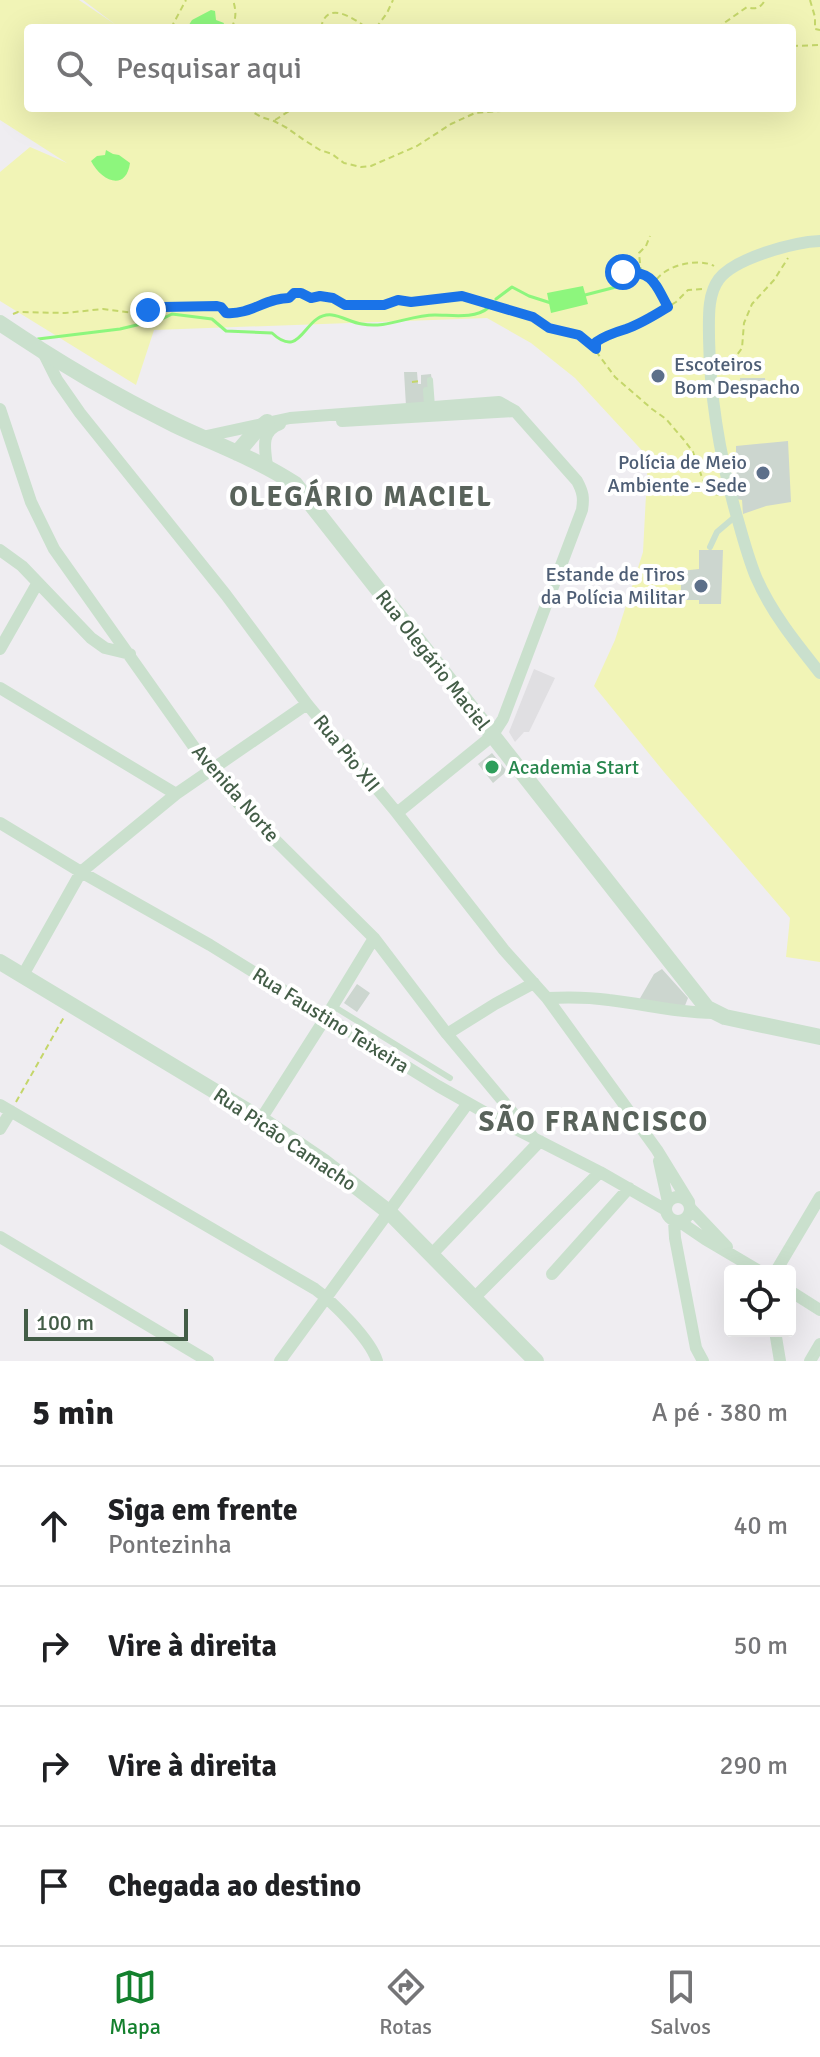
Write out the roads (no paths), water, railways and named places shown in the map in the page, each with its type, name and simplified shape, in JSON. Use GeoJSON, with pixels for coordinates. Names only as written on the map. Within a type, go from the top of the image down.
{"type":"FeatureCollection","features":[{"type":"Feature","properties":{"kind":"street"},"geometry":{"type":"LineString","coordinates":[[820,241],[804,242],[728,270],[712,291],[709,316],[715,420],[750,561],[773,611],[820,673]]}},
{"type":"Feature","properties":{"kind":"street","name":"Rua Olegário Maciel"},"geometry":{"type":"LineString","coordinates":[[5,319],[43,352],[137,406],[267,466],[302,490],[707,1008],[716,1013]]}},
{"type":"Feature","properties":{"kind":"street","name":"Rua Pio XII"},"geometry":{"type":"LineString","coordinates":[[43,352],[57,380],[80,413],[226,595],[307,704],[504,950],[547,998],[657,1150],[690,1206]]}},
{"type":"Feature","properties":{"kind":"street"},"geometry":{"type":"LineString","coordinates":[[201,438],[274,423],[499,402],[515,411],[583,491],[582,510],[503,719],[492,736],[397,813]]}},
{"type":"Feature","properties":{"kind":"street","name":"Avenida Norte"},"geometry":{"type":"LineString","coordinates":[[0,409],[31,502],[54,549],[211,771],[238,803],[374,938],[447,1034],[537,1139]]}},
{"type":"Feature","properties":{"kind":"street"},"geometry":{"type":"LineString","coordinates":[[237,453],[254,433],[274,423],[515,411]]}},
{"type":"Feature","properties":{"kind":"street"},"geometry":{"type":"LineString","coordinates":[[267,466],[264,440],[274,423]]}},
{"type":"Feature","properties":{"kind":"street"},"geometry":{"type":"LineString","coordinates":[[0,550],[22,566],[91,638],[105,648],[130,654]]}},
{"type":"Feature","properties":{"kind":"street"},"geometry":{"type":"LineString","coordinates":[[0,649],[37,584]]}},
{"type":"Feature","properties":{"kind":"street"},"geometry":{"type":"LineString","coordinates":[[0,688],[176,794]]}},
{"type":"Feature","properties":{"kind":"street"},"geometry":{"type":"LineString","coordinates":[[23,975],[81,872],[176,794],[307,704]]}},
{"type":"Feature","properties":{"kind":"street","name":"Rua Faustino Teixeira"},"geometry":{"type":"LineString","coordinates":[[0,823],[330,1012],[468,1103],[629,1188],[750,1265]]}},
{"type":"Feature","properties":{"kind":"street"},"geometry":{"type":"LineString","coordinates":[[261,1119],[374,938]]}},
{"type":"Feature","properties":{"kind":"street","name":"Rua Picão Camacho"},"geometry":{"type":"LineString","coordinates":[[0,962],[261,1119],[315,1156],[390,1213],[536,1361]]}},
{"type":"Feature","properties":{"kind":"street"},"geometry":{"type":"LineString","coordinates":[[447,1034],[534,983]]}},
{"type":"Feature","properties":{"kind":"street"},"geometry":{"type":"LineString","coordinates":[[547,998],[610,1000],[695,1013],[716,1013],[820,1037]]}},
{"type":"Feature","properties":{"kind":"street"},"geometry":{"type":"LineString","coordinates":[[280,1361],[468,1103]]}},
{"type":"Feature","properties":{"kind":"street"},"geometry":{"type":"LineString","coordinates":[[0,1129],[6,1108],[315,1289],[358,1331],[377,1361]]}},
{"type":"Feature","properties":{"kind":"street"},"geometry":{"type":"LineString","coordinates":[[431,1255],[537,1139]]}},
{"type":"Feature","properties":{"kind":"street","name":"Rua Pio XII"},"geometry":{"type":"LineString","coordinates":[[657,1150],[696,1348],[703,1361]]}},
{"type":"Feature","properties":{"kind":"street"},"geometry":{"type":"LineString","coordinates":[[474,1298],[600,1172]]}},
{"type":"Feature","properties":{"kind":"street"},"geometry":{"type":"LineString","coordinates":[[552,1274],[629,1188]]}},
{"type":"Feature","properties":{"kind":"street"},"geometry":{"type":"LineString","coordinates":[[680,1197],[690,1206],[687,1219],[672,1214],[672,1199],[680,1197]]}},
{"type":"Feature","properties":{"kind":"street"},"geometry":{"type":"LineString","coordinates":[[780,1265],[816,1212],[820,1197]]}},
{"type":"Feature","properties":{"kind":"street","name":"Rua Faustino Teixeira"},"geometry":{"type":"LineString","coordinates":[[690,1206],[738,1257]]}},
{"type":"Feature","properties":{"kind":"street"},"geometry":{"type":"LineString","coordinates":[[0,1237],[208,1361]]}},
{"type":"Feature","properties":{"kind":"street"},"geometry":{"type":"LineString","coordinates":[[796,1295],[820,1310]]}},
{"type":"Feature","properties":{"kind":"street"},"geometry":{"type":"LineString","coordinates":[[776,1337],[780,1361]]}},
{"type":"Feature","properties":{"kind":"street"},"geometry":{"type":"LineString","coordinates":[[810,1361],[820,1344]]}},
{"type":"Feature","properties":{"kind":"lane"},"geometry":{"type":"LineString","coordinates":[[430,380],[430,407]]}},
{"type":"Feature","properties":{"kind":"lane"},"geometry":{"type":"LineString","coordinates":[[426,390],[430,407]]}},
{"type":"Feature","properties":{"kind":"lane"},"geometry":{"type":"LineString","coordinates":[[710,547],[717,532],[737,515]]}},
{"type":"Feature","properties":{"kind":"lane"},"geometry":{"type":"LineString","coordinates":[[330,1012],[450,1078]]}},
{"type":"Feature","properties":{"kind":"waterway"},"geometry":{"type":"LineString","coordinates":[[496,299],[512,287],[551,303]]}},
{"type":"Feature","properties":{"kind":"waterway"},"geometry":{"type":"LineString","coordinates":[[585,295],[616,287]]}},
{"type":"Feature","properties":{"kind":"waterway"},"geometry":{"type":"LineString","coordinates":[[38,339],[120,329],[172,314],[212,319],[226,331],[272,333],[290,342],[322,316],[332,315],[358,323],[380,325],[426,316],[470,315],[488,308]]}},
{"type":"Feature","properties":{"kind":"place","name":"Escoteiros Bom Despacho"},"geometry":{"type":"Point","coordinates":[658,376]}},
{"type":"Feature","properties":{"kind":"place","name":"Polícia de Meio Ambiente - Sede"},"geometry":{"type":"Point","coordinates":[763,473]}},
{"type":"Feature","properties":{"kind":"place","name":"Estande de Tiros da Polícia Militar"},"geometry":{"type":"Point","coordinates":[701,586]}},
{"type":"Feature","properties":{"kind":"place","name":"Academia Start"},"geometry":{"type":"Point","coordinates":[492,767]}},
{"type":"Feature","properties":{"kind":"district","name":"OLEGÁRIO MACIEL"},"geometry":{"type":"Point","coordinates":[361,496]}},
{"type":"Feature","properties":{"kind":"district","name":"SÃO FRANCISCO"},"geometry":{"type":"Point","coordinates":[594,1121]}}]}
